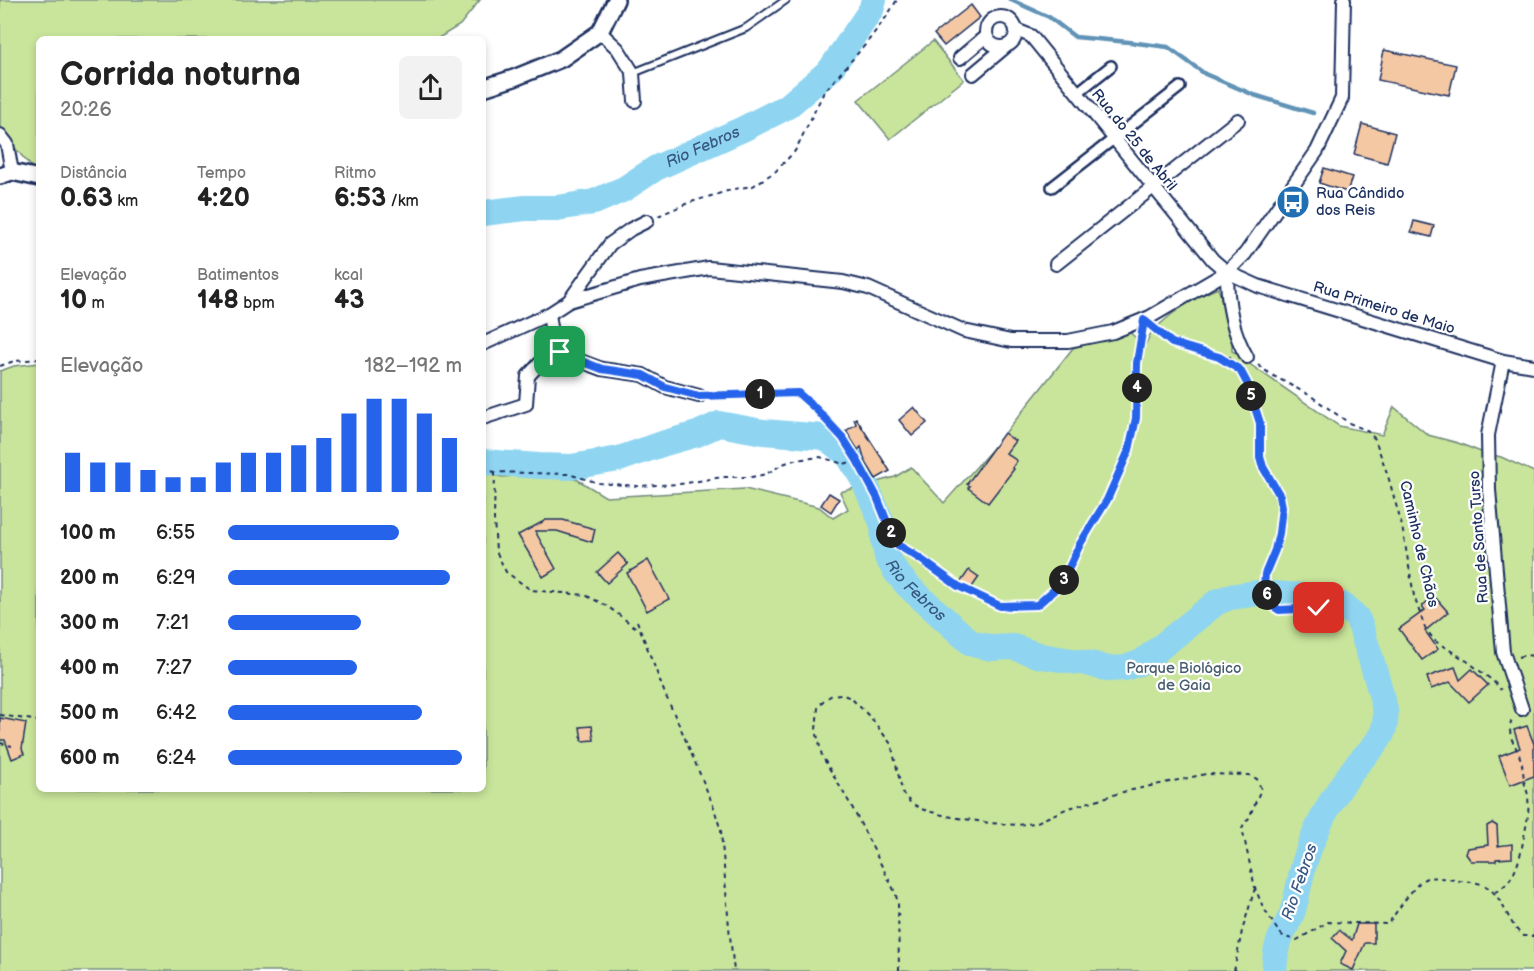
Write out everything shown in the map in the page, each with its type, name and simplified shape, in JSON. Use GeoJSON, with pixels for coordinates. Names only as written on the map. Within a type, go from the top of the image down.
{"type":"FeatureCollection","features":[{"type":"Feature","properties":{"kind":"street"},"geometry":{"type":"LineString","coordinates":[[486,87],[561,59],[600,32],[616,0]]}},
{"type":"Feature","properties":{"kind":"street"},"geometry":{"type":"LineString","coordinates":[[486,343],[549,314],[569,301],[640,280],[710,268],[852,284],[868,288],[964,330],[1011,341],[1068,341],[1113,332],[1144,320],[1227,272],[1245,254],[1317,151],[1342,98],[1344,0]]}},
{"type":"Feature","properties":{"kind":"street","name":"Rua do 25 de Abril"},"geometry":{"type":"LineString","coordinates":[[960,58],[985,37],[986,25],[998,17],[1011,20],[1016,30],[1031,36],[1153,188],[1213,260],[1227,272]]}},
{"type":"Feature","properties":{"kind":"street"},"geometry":{"type":"LineString","coordinates":[[973,74],[1014,41],[1016,30]]}},
{"type":"Feature","properties":{"kind":"street"},"geometry":{"type":"LineString","coordinates":[[600,32],[618,49],[633,73],[635,101]]}},
{"type":"Feature","properties":{"kind":"street"},"geometry":{"type":"LineString","coordinates":[[985,37],[992,45],[1004,48]]}},
{"type":"Feature","properties":{"kind":"street"},"geometry":{"type":"LineString","coordinates":[[1077,93],[1111,66]]}},
{"type":"Feature","properties":{"kind":"street"},"geometry":{"type":"LineString","coordinates":[[1052,187],[1180,87]]}},
{"type":"Feature","properties":{"kind":"street"},"geometry":{"type":"LineString","coordinates":[[1056,264],[1238,120]]}},
{"type":"Feature","properties":{"kind":"street"},"geometry":{"type":"LineString","coordinates":[[0,135],[7,144],[6,174],[36,178]]}},
{"type":"Feature","properties":{"kind":"street"},"geometry":{"type":"LineString","coordinates":[[569,301],[610,244],[647,221]]}},
{"type":"Feature","properties":{"kind":"street"},"geometry":{"type":"LineString","coordinates":[[1227,272],[1230,309],[1246,357]]}},
{"type":"Feature","properties":{"kind":"street","name":"Rua Primeiro de Maio"},"geometry":{"type":"LineString","coordinates":[[1227,272],[1258,286],[1503,360],[1534,366]]}},
{"type":"Feature","properties":{"kind":"street"},"geometry":{"type":"LineString","coordinates":[[549,314],[560,352],[602,369],[643,375],[665,387],[699,396]]}},
{"type":"Feature","properties":{"kind":"street"},"geometry":{"type":"LineString","coordinates":[[486,417],[526,404],[528,376],[558,348]]}},
{"type":"Feature","properties":{"kind":"street","name":"Rua de Santo Turso"},"geometry":{"type":"LineString","coordinates":[[1503,360],[1488,435],[1489,489],[1503,652],[1522,709]]}},
{"type":"Feature","properties":{"kind":"lane"},"geometry":{"type":"LineString","coordinates":[[633,73],[746,28],[786,0]]}},
{"type":"Feature","properties":{"kind":"path"},"geometry":{"type":"LineString","coordinates":[[647,221],[688,203],[734,189],[753,186],[776,171],[795,151],[824,92],[865,45],[897,0]]}},
{"type":"Feature","properties":{"kind":"path"},"geometry":{"type":"LineString","coordinates":[[699,396],[798,393],[843,438],[877,497],[896,544],[958,586],[1000,606],[1037,605],[1062,583],[1080,544],[1107,500],[1129,450],[1136,418],[1137,363],[1144,320]]}},
{"type":"Feature","properties":{"kind":"path"},"geometry":{"type":"LineString","coordinates":[[1144,320],[1172,343],[1219,357],[1240,370],[1247,383],[1260,423],[1260,457],[1263,467],[1280,496],[1282,507],[1275,550],[1265,574],[1264,588],[1267,597],[1279,610],[1335,609]]}},
{"type":"Feature","properties":{"kind":"path","name":"Caminho de Chãos"},"geometry":{"type":"LineString","coordinates":[[1246,357],[1270,374],[1311,396],[1349,423],[1371,434],[1380,452],[1391,486],[1402,526],[1414,596],[1425,628],[1435,641],[1467,661],[1493,681],[1504,694]]}},
{"type":"Feature","properties":{"kind":"path"},"geometry":{"type":"LineString","coordinates":[[0,366],[14,361],[36,359]]}},
{"type":"Feature","properties":{"kind":"path"},"geometry":{"type":"LineString","coordinates":[[486,470],[568,474],[599,483],[638,486],[680,484],[723,477],[752,477],[766,474],[794,460],[820,457],[844,464],[857,460]]}},
{"type":"Feature","properties":{"kind":"path"},"geometry":{"type":"LineString","coordinates":[[495,472],[496,551],[506,572],[531,590],[585,595],[607,606],[641,631]]}},
{"type":"Feature","properties":{"kind":"path"},"geometry":{"type":"LineString","coordinates":[[637,621],[665,694],[713,805],[720,831],[735,971]]}},
{"type":"Feature","properties":{"kind":"path"},"geometry":{"type":"LineString","coordinates":[[899,971],[898,903],[895,892],[852,807],[822,756],[816,730],[818,708],[832,695],[842,694],[851,698],[871,718],[891,744],[903,794],[910,802],[921,809],[946,816],[990,823],[1017,825],[1035,823],[1066,809],[1123,792],[1206,774],[1249,775],[1257,779],[1261,789],[1249,818],[1242,828],[1255,888],[1263,907],[1284,937],[1297,940],[1328,922],[1388,924],[1419,882],[1429,878],[1477,883],[1489,888],[1517,931],[1523,936],[1534,936]]}},
{"type":"Feature","properties":{"kind":"path"},"geometry":{"type":"LineString","coordinates":[[1494,893],[1508,882],[1517,868],[1529,815],[1528,793],[1522,763],[1510,739],[1509,730],[1512,718],[1522,709]]}},
{"type":"Feature","properties":{"kind":"path"},"geometry":{"type":"LineString","coordinates":[[0,715],[36,721]]}},
{"type":"Feature","properties":{"kind":"path"},"geometry":{"type":"LineString","coordinates":[[0,743],[12,746]]}},
{"type":"Feature","properties":{"kind":"path"},"geometry":{"type":"LineString","coordinates":[[1234,971],[1242,931],[1255,888]]}},
{"type":"Feature","properties":{"kind":"green space"},"geometry":{"type":"Polygon","coordinates":[[[0,0],[480,0],[460,25],[442,36],[36,36],[36,172],[0,131],[0,0]]]}},
{"type":"Feature","properties":{"kind":"green space"},"geometry":{"type":"Polygon","coordinates":[[[933,41],[964,80],[890,139],[858,100],[933,41]]]}},
{"type":"Feature","properties":{"kind":"green space","name":"Parque Biológico de Gaia"},"geometry":{"type":"Polygon","coordinates":[[[1218,288],[1232,331],[1232,351],[1339,426],[1382,435],[1394,407],[1428,435],[1501,457],[1534,472],[1534,971],[0,971],[0,371],[14,366],[36,363],[36,792],[486,792],[486,473],[502,477],[542,474],[562,476],[578,480],[606,497],[745,489],[819,507],[833,518],[848,509],[840,492],[895,477],[911,467],[944,503],[994,447],[1073,348],[1129,332],[1145,345],[1152,331],[1197,297],[1218,288]]]}},
{"type":"Feature","properties":{"kind":"building"},"geometry":{"type":"Polygon","coordinates":[[[971,5],[980,17],[944,46],[934,34],[971,5]]]}},
{"type":"Feature","properties":{"kind":"building"},"geometry":{"type":"Polygon","coordinates":[[[1384,50],[1456,65],[1449,95],[1378,80],[1384,50]]]}},
{"type":"Feature","properties":{"kind":"building"},"geometry":{"type":"Polygon","coordinates":[[[1362,124],[1395,133],[1387,163],[1354,154],[1362,124]]]}},
{"type":"Feature","properties":{"kind":"building"},"geometry":{"type":"Polygon","coordinates":[[[1324,168],[1352,177],[1347,192],[1319,183],[1324,168]]]}},
{"type":"Feature","properties":{"kind":"building"},"geometry":{"type":"Polygon","coordinates":[[[1414,221],[1434,226],[1431,237],[1411,232],[1414,221]]]}},
{"type":"Feature","properties":{"kind":"building"},"geometry":{"type":"Polygon","coordinates":[[[914,407],[927,423],[912,436],[899,420],[914,407]]]}},
{"type":"Feature","properties":{"kind":"building"},"geometry":{"type":"Polygon","coordinates":[[[856,418],[890,471],[876,479],[865,461],[861,447],[858,450],[846,431],[856,424],[854,419],[856,418]]]}},
{"type":"Feature","properties":{"kind":"building"},"geometry":{"type":"Polygon","coordinates":[[[1004,433],[1015,441],[1006,453],[1017,461],[1012,468],[1014,469],[988,503],[968,488],[970,486],[967,484],[1004,433]]]}},
{"type":"Feature","properties":{"kind":"building"},"geometry":{"type":"Polygon","coordinates":[[[829,493],[839,499],[831,512],[821,505],[829,493]]]}},
{"type":"Feature","properties":{"kind":"building"},"geometry":{"type":"Polygon","coordinates":[[[546,520],[563,520],[595,529],[592,542],[557,531],[535,531],[556,569],[543,577],[518,535],[546,520]]]}},
{"type":"Feature","properties":{"kind":"building"},"geometry":{"type":"Polygon","coordinates":[[[618,553],[628,564],[607,583],[597,572],[618,553]]]}},
{"type":"Feature","properties":{"kind":"building"},"geometry":{"type":"Polygon","coordinates":[[[648,560],[669,599],[647,611],[627,573],[648,560]]]}},
{"type":"Feature","properties":{"kind":"building"},"geometry":{"type":"Polygon","coordinates":[[[969,570],[979,577],[970,590],[960,583],[969,570]]]}},
{"type":"Feature","properties":{"kind":"building"},"geometry":{"type":"Polygon","coordinates":[[[1434,596],[1448,612],[1425,631],[1438,649],[1422,660],[1399,629],[1425,610],[1422,606],[1434,596]]]}},
{"type":"Feature","properties":{"kind":"building"},"geometry":{"type":"Polygon","coordinates":[[[1455,667],[1460,680],[1472,669],[1488,685],[1469,702],[1450,682],[1431,689],[1427,677],[1455,667]]]}},
{"type":"Feature","properties":{"kind":"building"},"geometry":{"type":"Polygon","coordinates":[[[0,718],[26,723],[22,749],[24,754],[12,759],[5,740],[0,740],[0,718]]]}},
{"type":"Feature","properties":{"kind":"building"},"geometry":{"type":"Polygon","coordinates":[[[592,726],[594,740],[582,741],[580,727],[592,726]]]}},
{"type":"Feature","properties":{"kind":"building"},"geometry":{"type":"Polygon","coordinates":[[[1527,726],[1534,744],[1534,776],[1510,785],[1499,756],[1520,748],[1514,730],[1527,726]]]}},
{"type":"Feature","properties":{"kind":"building"},"geometry":{"type":"Polygon","coordinates":[[[1492,823],[1497,826],[1498,846],[1512,844],[1512,858],[1496,859],[1496,861],[1471,861],[1466,854],[1468,848],[1488,845],[1487,826],[1492,823]]]}},
{"type":"Feature","properties":{"kind":"building"},"geometry":{"type":"Polygon","coordinates":[[[1357,924],[1374,924],[1374,943],[1365,943],[1353,970],[1340,964],[1346,951],[1332,938],[1339,930],[1352,940],[1357,924]]]}},
{"type":"Feature","properties":{"kind":"waterway","name":"Rio Febros"},"geometry":{"type":"LineString","coordinates":[[486,213],[525,208],[557,208],[594,202],[624,189],[656,168],[788,106],[830,70],[871,10],[874,0]]}},
{"type":"Feature","properties":{"kind":"waterway"},"geometry":{"type":"LineString","coordinates":[[1011,0],[1049,17],[1075,37],[1168,47],[1205,74],[1254,95],[1313,113]]}},
{"type":"Feature","properties":{"kind":"waterway","name":"Rio Febros"},"geometry":{"type":"LineString","coordinates":[[486,462],[571,467],[619,459],[697,434],[719,424],[763,432],[825,437],[848,455],[864,481],[883,525],[887,557],[896,572],[908,586],[971,643],[992,648],[1013,647],[1041,656],[1091,664],[1107,669],[1125,668],[1142,662],[1217,602],[1230,597],[1259,593]]}},
{"type":"Feature","properties":{"kind":"waterway","name":"Rio Febros"},"geometry":{"type":"LineString","coordinates":[[1274,594],[1312,596],[1330,600],[1347,608],[1357,618],[1385,709],[1384,729],[1381,737],[1345,781],[1314,837],[1303,867],[1293,910],[1278,943],[1274,971]]}},
{"type":"Feature","properties":{"kind":"place","name":"Rua Cândido dos Reis"},"geometry":{"type":"Point","coordinates":[1293,202]}},
{"type":"Feature","properties":{"kind":"route"},"geometry":{"type":"LineString","coordinates":[[560,352],[602,369],[643,375],[665,387],[699,396],[798,393],[843,438],[877,497],[896,544],[958,586],[1000,606],[1037,605],[1062,583],[1080,544],[1107,500],[1129,450],[1136,418],[1137,363],[1144,320],[1172,343],[1219,357],[1235,366],[1244,376],[1260,423],[1260,457],[1269,479],[1280,496],[1282,507],[1279,533],[1265,574],[1264,588],[1273,606],[1279,610],[1319,608]]}}]}
